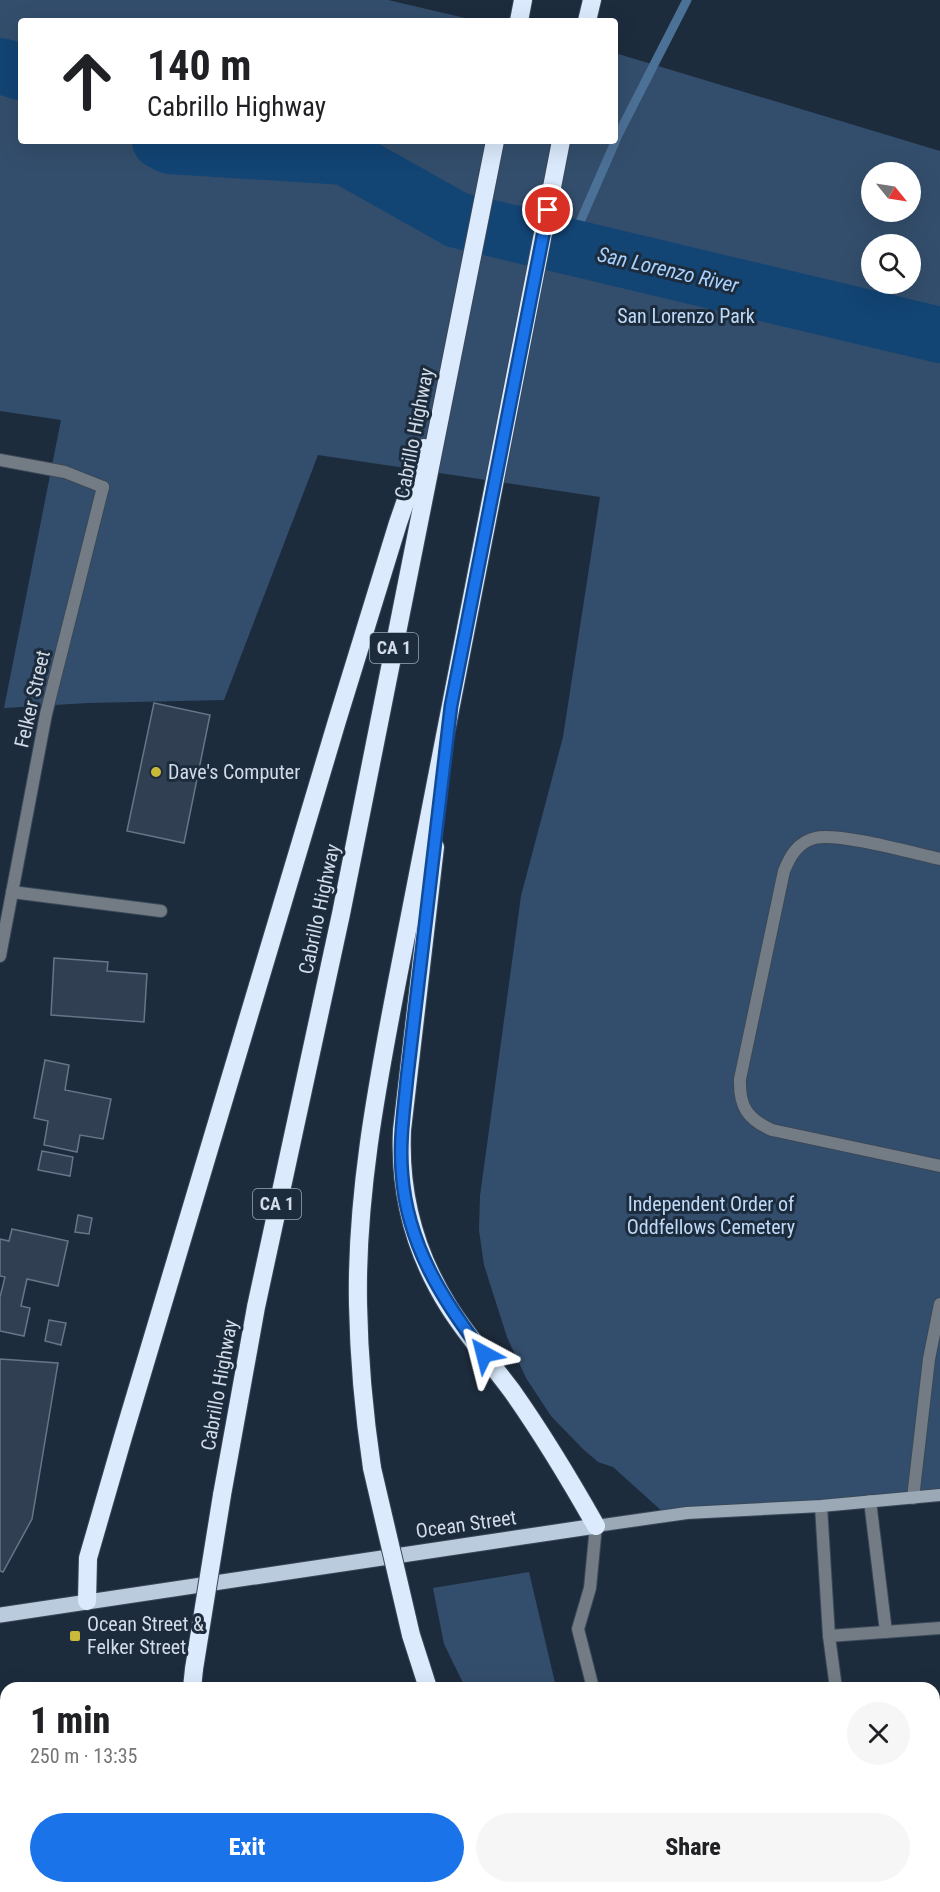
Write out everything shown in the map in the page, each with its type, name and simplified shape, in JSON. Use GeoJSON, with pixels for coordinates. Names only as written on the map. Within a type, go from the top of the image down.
{"type":"FeatureCollection","features":[{"type":"Feature","properties":{"kind":"highway"},"geometry":{"type":"LineString","coordinates":[[520,18],[523,0]]}},
{"type":"Feature","properties":{"kind":"highway"},"geometry":{"type":"LineString","coordinates":[[588,18],[592,0]]}},
{"type":"Feature","properties":{"kind":"highway","name":"Cabrillo Highway"},"geometry":{"type":"LineString","coordinates":[[193,1678],[222,1495],[258,1296],[341,914],[494,144]]}},
{"type":"Feature","properties":{"kind":"highway"},"geometry":{"type":"LineString","coordinates":[[426,1682],[411,1635],[372,1468],[361,1367],[358,1303],[360,1233],[386,1037],[560,144]]}},
{"type":"Feature","properties":{"kind":"highway"},"geometry":{"type":"LineString","coordinates":[[87,1601],[88,1558],[123,1437],[370,612],[447,381]]}},
{"type":"Feature","properties":{"kind":"highway"},"geometry":{"type":"LineString","coordinates":[[451,706],[404,1106],[401,1154],[405,1198],[417,1243],[436,1286],[543,1436],[597,1526]]}},
{"type":"Feature","properties":{"kind":"main road","name":"Ocean Street"},"geometry":{"type":"LineString","coordinates":[[0,1615],[687,1513],[821,1506],[940,1495]]}},
{"type":"Feature","properties":{"kind":"street","name":"Felker Street"},"geometry":{"type":"LineString","coordinates":[[0,460],[65,472],[103,487],[46,714],[0,956]]}},
{"type":"Feature","properties":{"kind":"street"},"geometry":{"type":"LineString","coordinates":[[940,859],[835,837],[814,838],[795,850],[784,871],[740,1079],[740,1092],[747,1112],[754,1121],[772,1130],[940,1166]]}},
{"type":"Feature","properties":{"kind":"street"},"geometry":{"type":"LineString","coordinates":[[12,892],[161,911]]}},
{"type":"Feature","properties":{"kind":"street"},"geometry":{"type":"LineString","coordinates":[[913,1498],[929,1359],[940,1304]]}},
{"type":"Feature","properties":{"kind":"street"},"geometry":{"type":"LineString","coordinates":[[870,1501],[886,1632]]}},
{"type":"Feature","properties":{"kind":"street"},"geometry":{"type":"LineString","coordinates":[[821,1506],[829,1636],[835,1682]]}},
{"type":"Feature","properties":{"kind":"street"},"geometry":{"type":"LineString","coordinates":[[591,1682],[578,1629],[590,1588],[597,1526]]}},
{"type":"Feature","properties":{"kind":"street"},"geometry":{"type":"LineString","coordinates":[[829,1636],[940,1628]]}},
{"type":"Feature","properties":{"kind":"green space"},"geometry":{"type":"Polygon","coordinates":[[[0,0],[388,0],[465,18],[18,18],[18,144],[618,144],[618,54],[940,151],[940,1492],[663,1512],[613,1467],[598,1462],[551,1416],[526,1378],[507,1337],[484,1265],[479,1230],[480,1196],[521,896],[563,737],[600,497],[318,455],[224,700],[88,703],[4,708],[61,420],[0,411],[0,0]]]}},
{"type":"Feature","properties":{"kind":"green space"},"geometry":{"type":"Polygon","coordinates":[[[529,1572],[555,1682],[463,1682],[444,1644],[433,1588],[529,1572]]]}},
{"type":"Feature","properties":{"kind":"building"},"geometry":{"type":"Polygon","coordinates":[[[154,703],[210,715],[184,843],[127,831],[154,703]]]}},
{"type":"Feature","properties":{"kind":"building"},"geometry":{"type":"Polygon","coordinates":[[[54,958],[108,962],[107,971],[147,974],[144,1022],[51,1015],[54,958]]]}},
{"type":"Feature","properties":{"kind":"building"},"geometry":{"type":"Polygon","coordinates":[[[45,1060],[69,1065],[65,1090],[111,1099],[103,1139],[80,1135],[77,1152],[44,1145],[48,1121],[34,1118],[45,1060]]]}},
{"type":"Feature","properties":{"kind":"building"},"geometry":{"type":"Polygon","coordinates":[[[42,1151],[73,1157],[70,1176],[38,1170],[42,1151]]]}},
{"type":"Feature","properties":{"kind":"building"},"geometry":{"type":"Polygon","coordinates":[[[78,1215],[92,1218],[89,1234],[75,1232],[78,1215]]]}},
{"type":"Feature","properties":{"kind":"building"},"geometry":{"type":"Polygon","coordinates":[[[12,1229],[68,1241],[58,1286],[27,1279],[21,1306],[30,1308],[24,1336],[0,1331],[0,1297],[5,1277],[0,1276],[0,1239],[9,1241],[12,1229]]]}},
{"type":"Feature","properties":{"kind":"building"},"geometry":{"type":"Polygon","coordinates":[[[49,1320],[66,1323],[61,1345],[45,1341],[49,1320]]]}},
{"type":"Feature","properties":{"kind":"building"},"geometry":{"type":"Polygon","coordinates":[[[0,1359],[58,1363],[32,1519],[3,1572],[0,1571],[0,1359]]]}},
{"type":"Feature","properties":{"kind":"waterway"},"geometry":{"type":"LineString","coordinates":[[618,135],[687,0]]}},
{"type":"Feature","properties":{"kind":"waterway","name":"San Lorenzo River"},"geometry":{"type":"LineString","coordinates":[[0,66],[18,71]]}},
{"type":"Feature","properties":{"kind":"waterway","name":"San Lorenzo River"},"geometry":{"type":"LineString","coordinates":[[166,144],[345,157],[457,220],[940,335]]}},
{"type":"Feature","properties":{"kind":"waterway"},"geometry":{"type":"LineString","coordinates":[[569,247],[614,144]]}},
{"type":"Feature","properties":{"kind":"place","name":"Dave's Computer"},"geometry":{"type":"Point","coordinates":[156,772]}},
{"type":"Feature","properties":{"kind":"place","name":"Ocean Street & Felker Street"},"geometry":{"type":"Point","coordinates":[75,1636]}},
{"type":"Feature","properties":{"kind":"route"},"geometry":{"type":"LineString","coordinates":[[484,1354],[443,1298],[417,1243],[405,1198],[401,1154],[402,1130],[451,706],[548,210]]}},
{"type":"Feature","properties":{"kind":"park label","name":"San Lorenzo Park"},"geometry":{"type":"Point","coordinates":[686,316]}},
{"type":"Feature","properties":{"kind":"park label","name":"Independent Order of Oddfellows Cemetery"},"geometry":{"type":"Point","coordinates":[711,1216]}}]}
